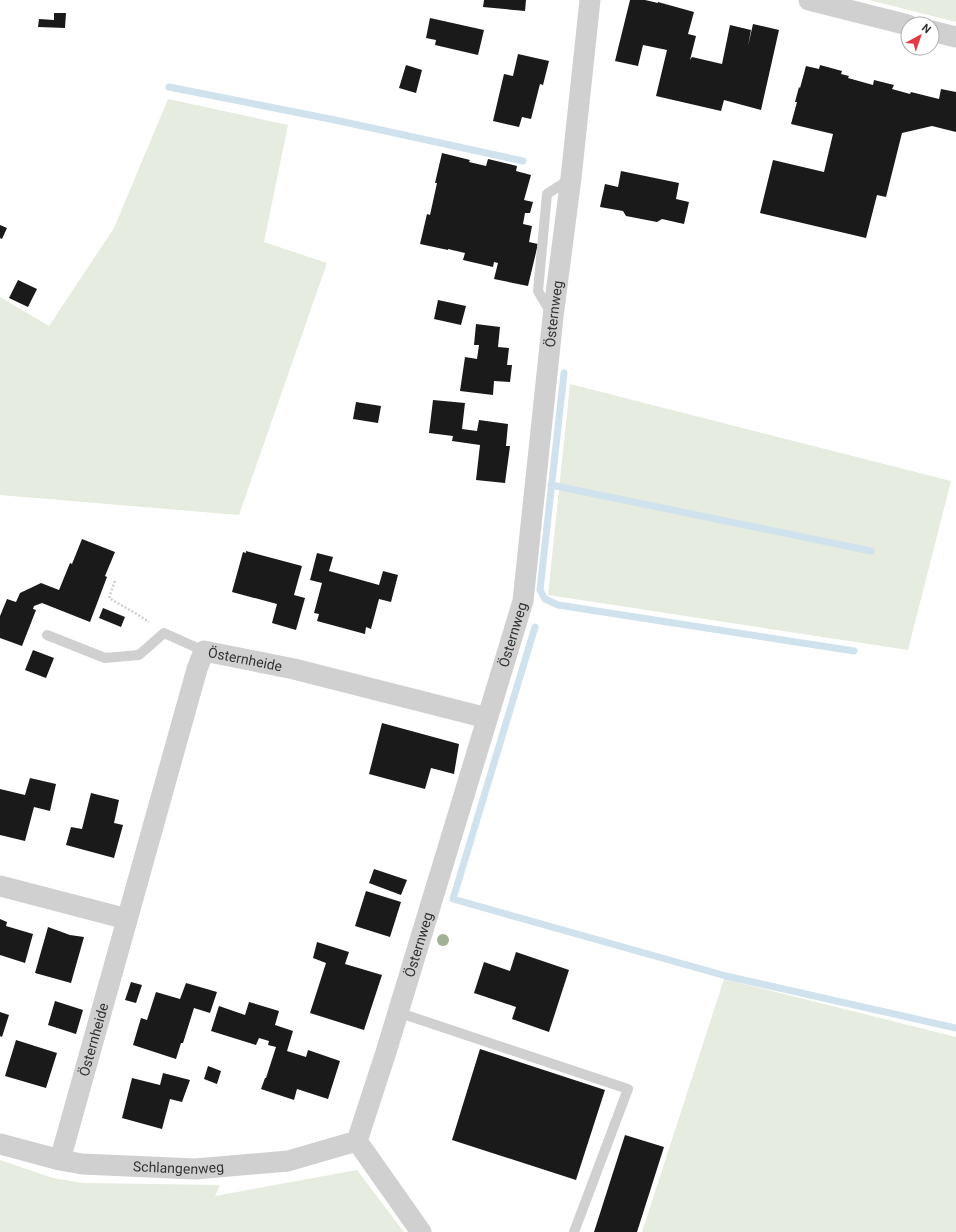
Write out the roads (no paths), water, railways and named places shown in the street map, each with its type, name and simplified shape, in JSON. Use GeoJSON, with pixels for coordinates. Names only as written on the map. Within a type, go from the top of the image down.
{"type":"FeatureCollection","features":[{"type":"Feature","properties":{"kind":"street","name":"Östernweg"},"geometry":{"type":"LineString","coordinates":[[357,1141],[523,601],[553,317],[572,178],[590,0]]}},
{"type":"Feature","properties":{"kind":"street"},"geometry":{"type":"LineString","coordinates":[[809,0],[900,23]]}},
{"type":"Feature","properties":{"kind":"street"},"geometry":{"type":"LineString","coordinates":[[940,33],[956,37]]}},
{"type":"Feature","properties":{"kind":"street","name":"Östernheide"},"geometry":{"type":"LineString","coordinates":[[60,1160],[197,669],[204,651],[294,669],[487,718]]}},
{"type":"Feature","properties":{"kind":"street"},"geometry":{"type":"LineString","coordinates":[[0,886],[127,919]]}},
{"type":"Feature","properties":{"kind":"street"},"geometry":{"type":"LineString","coordinates":[[357,1141],[421,1232]]}},
{"type":"Feature","properties":{"kind":"street","name":"Schlangenweg"},"geometry":{"type":"LineString","coordinates":[[0,1144],[60,1160],[82,1164],[195,1169],[288,1161],[357,1141]]}},
{"type":"Feature","properties":{"kind":"lane"},"geometry":{"type":"LineString","coordinates":[[48,635],[104,658],[139,655],[164,633],[204,651]]}},
{"type":"Feature","properties":{"kind":"lane"},"geometry":{"type":"LineString","coordinates":[[397,1012],[628,1089],[574,1232]]}},
{"type":"Feature","properties":{"kind":"waterway"},"geometry":{"type":"LineString","coordinates":[[169,87],[335,120],[523,161]]}},
{"type":"Feature","properties":{"kind":"waterway"},"geometry":{"type":"LineString","coordinates":[[564,373],[540,590],[545,599],[558,605],[854,651]]}},
{"type":"Feature","properties":{"kind":"waterway"},"geometry":{"type":"LineString","coordinates":[[551,485],[871,551]]}},
{"type":"Feature","properties":{"kind":"waterway"},"geometry":{"type":"LineString","coordinates":[[535,627],[453,899],[726,976],[956,1028]]}}]}
